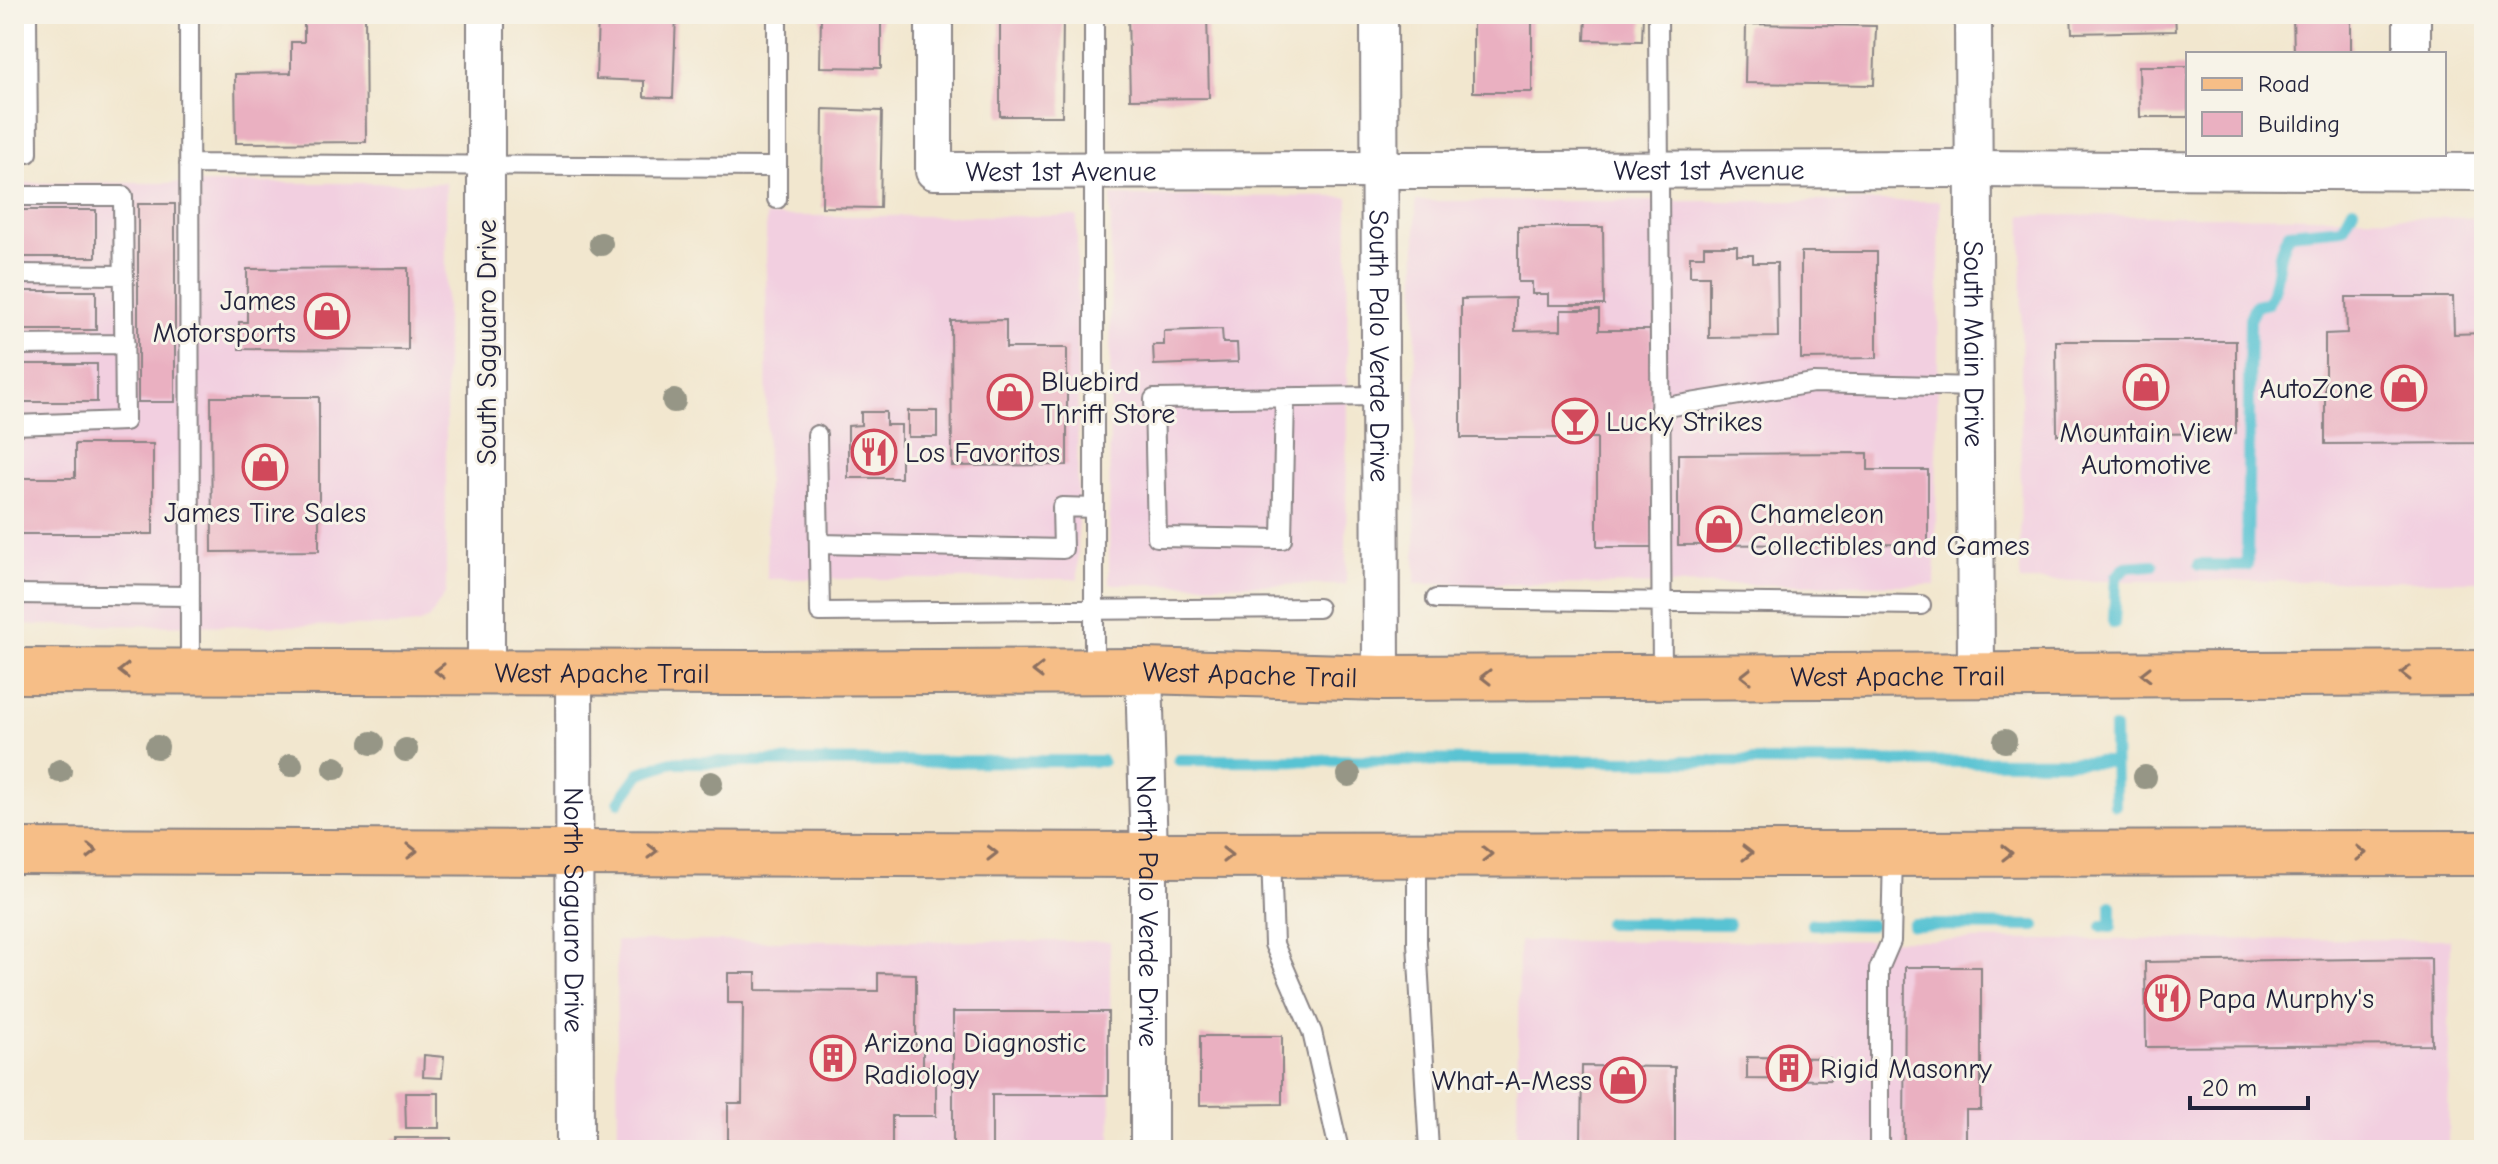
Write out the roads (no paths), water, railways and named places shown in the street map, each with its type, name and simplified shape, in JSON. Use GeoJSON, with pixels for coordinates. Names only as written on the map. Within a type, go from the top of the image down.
{"type":"FeatureCollection","features":[{"type":"Feature","properties":{"kind":"main road","name":"West Apache Trail"},"geometry":{"type":"LineString","coordinates":[[14,671],[1144,671],[1381,678],[2484,673]]}},
{"type":"Feature","properties":{"kind":"main road"},"geometry":{"type":"LineString","coordinates":[[14,851],[1149,855],[2484,853]]}},
{"type":"Feature","properties":{"kind":"street","name":"South Saguaro Drive"},"geometry":{"type":"LineString","coordinates":[[486,14],[486,671]]}},
{"type":"Feature","properties":{"kind":"street","name":"West 1st Avenue"},"geometry":{"type":"LineString","coordinates":[[934,14],[934,171],[1973,169],[2412,162],[2484,172]]}},
{"type":"Feature","properties":{"kind":"street","name":"South Palo Verde Drive"},"geometry":{"type":"LineString","coordinates":[[1379,14],[1381,678]]}},
{"type":"Feature","properties":{"kind":"street","name":"South Main Drive"},"geometry":{"type":"LineString","coordinates":[[1973,14],[1976,674]]}},
{"type":"Feature","properties":{"kind":"street"},"geometry":{"type":"LineString","coordinates":[[2412,14],[2412,52]]}},
{"type":"Feature","properties":{"kind":"street","name":"North Palo Verde Drive"},"geometry":{"type":"LineString","coordinates":[[1144,671],[1149,855],[1149,1150]]}},
{"type":"Feature","properties":{"kind":"street","name":"North Saguaro Drive"},"geometry":{"type":"LineString","coordinates":[[574,672],[575,1150]]}},
{"type":"Feature","properties":{"kind":"lane"},"geometry":{"type":"LineString","coordinates":[[14,153],[28,153],[27,14]]}},
{"type":"Feature","properties":{"kind":"lane"},"geometry":{"type":"LineString","coordinates":[[189,14],[190,671]]}},
{"type":"Feature","properties":{"kind":"lane"},"geometry":{"type":"LineString","coordinates":[[777,14],[777,199]]}},
{"type":"Feature","properties":{"kind":"lane"},"geometry":{"type":"LineString","coordinates":[[1094,14],[1094,671]]}},
{"type":"Feature","properties":{"kind":"lane"},"geometry":{"type":"LineString","coordinates":[[1658,14],[1662,676]]}},
{"type":"Feature","properties":{"kind":"lane"},"geometry":{"type":"LineString","coordinates":[[189,164],[777,167]]}},
{"type":"Feature","properties":{"kind":"lane"},"geometry":{"type":"LineString","coordinates":[[14,196],[123,196],[125,344],[125,421],[14,425]]}},
{"type":"Feature","properties":{"kind":"lane"},"geometry":{"type":"LineString","coordinates":[[14,274],[124,275]]}},
{"type":"Feature","properties":{"kind":"lane"},"geometry":{"type":"LineString","coordinates":[[14,345],[125,344]]}},
{"type":"Feature","properties":{"kind":"lane"},"geometry":{"type":"LineString","coordinates":[[1660,408],[1813,383],[1976,387]]}},
{"type":"Feature","properties":{"kind":"lane"},"geometry":{"type":"LineString","coordinates":[[1285,397],[1282,539],[1157,537],[1154,399],[1285,397],[1380,396]]}},
{"type":"Feature","properties":{"kind":"lane"},"geometry":{"type":"LineString","coordinates":[[817,435],[820,612],[1318,608]]}},
{"type":"Feature","properties":{"kind":"lane"},"geometry":{"type":"LineString","coordinates":[[819,544],[1063,549],[1062,507],[1094,508]]}},
{"type":"Feature","properties":{"kind":"lane"},"geometry":{"type":"LineString","coordinates":[[14,594],[190,596]]}},
{"type":"Feature","properties":{"kind":"lane"},"geometry":{"type":"LineString","coordinates":[[1436,599],[1921,605]]}},
{"type":"Feature","properties":{"kind":"lane"},"geometry":{"type":"LineString","coordinates":[[1879,1150],[1879,969],[1891,941],[1893,853]]}},
{"type":"Feature","properties":{"kind":"lane"},"geometry":{"type":"LineString","coordinates":[[1271,855],[1274,944],[1312,1032],[1339,1150]]}},
{"type":"Feature","properties":{"kind":"lane"},"geometry":{"type":"LineString","coordinates":[[1417,855],[1417,943],[1429,1150]]}},
{"type":"Feature","properties":{"kind":"waterway"},"geometry":{"type":"LineString","coordinates":[[2199,565],[2247,566],[2250,318],[2255,306],[2268,303],[2275,285],[2281,251],[2289,233],[2343,228],[2353,209]]}},
{"type":"Feature","properties":{"kind":"waterway"},"geometry":{"type":"LineString","coordinates":[[2114,623],[2116,577],[2126,567],[2153,565]]}},
{"type":"Feature","properties":{"kind":"waterway"},"geometry":{"type":"LineString","coordinates":[[2114,729],[2115,805]]}},
{"type":"Feature","properties":{"kind":"waterway"},"geometry":{"type":"LineString","coordinates":[[1179,760],[2114,762]]}},
{"type":"Feature","properties":{"kind":"waterway"},"geometry":{"type":"LineString","coordinates":[[619,802],[640,773],[672,762],[1102,761]]}},
{"type":"Feature","properties":{"kind":"waterway"},"geometry":{"type":"LineString","coordinates":[[2102,926],[2111,927],[2111,906]]}},
{"type":"Feature","properties":{"kind":"waterway"},"geometry":{"type":"LineString","coordinates":[[1608,923],[1729,924]]}},
{"type":"Feature","properties":{"kind":"waterway"},"geometry":{"type":"LineString","coordinates":[[1812,924],[1871,925]]}},
{"type":"Feature","properties":{"kind":"waterway"},"geometry":{"type":"LineString","coordinates":[[1913,925],[2035,926]]}},
{"type":"Feature","properties":{"kind":"place","name":"James Motorsports"},"geometry":{"type":"Point","coordinates":[327,316]}},
{"type":"Feature","properties":{"kind":"place","name":"Mountain View Automotive"},"geometry":{"type":"Point","coordinates":[2146,387]}},
{"type":"Feature","properties":{"kind":"place","name":"AutoZone"},"geometry":{"type":"Point","coordinates":[2404,388]}},
{"type":"Feature","properties":{"kind":"place","name":"Bluebird Thrift Store"},"geometry":{"type":"Point","coordinates":[1010,397]}},
{"type":"Feature","properties":{"kind":"place","name":"Lucky Strikes"},"geometry":{"type":"Point","coordinates":[1575,421]}},
{"type":"Feature","properties":{"kind":"place","name":"Los Favoritos"},"geometry":{"type":"Point","coordinates":[874,452]}},
{"type":"Feature","properties":{"kind":"place","name":"James Tire Sales"},"geometry":{"type":"Point","coordinates":[265,467]}},
{"type":"Feature","properties":{"kind":"place","name":"Chameleon Collectibles and Games"},"geometry":{"type":"Point","coordinates":[1719,529]}},
{"type":"Feature","properties":{"kind":"place","name":"Papa Murphy's"},"geometry":{"type":"Point","coordinates":[2167,998]}},
{"type":"Feature","properties":{"kind":"place","name":"Arizona Diagnostic Radiology"},"geometry":{"type":"Point","coordinates":[833,1058]}},
{"type":"Feature","properties":{"kind":"place","name":"Rigid Masonry"},"geometry":{"type":"Point","coordinates":[1789,1068]}},
{"type":"Feature","properties":{"kind":"place","name":"What-A-Mess"},"geometry":{"type":"Point","coordinates":[1623,1080]}}]}
